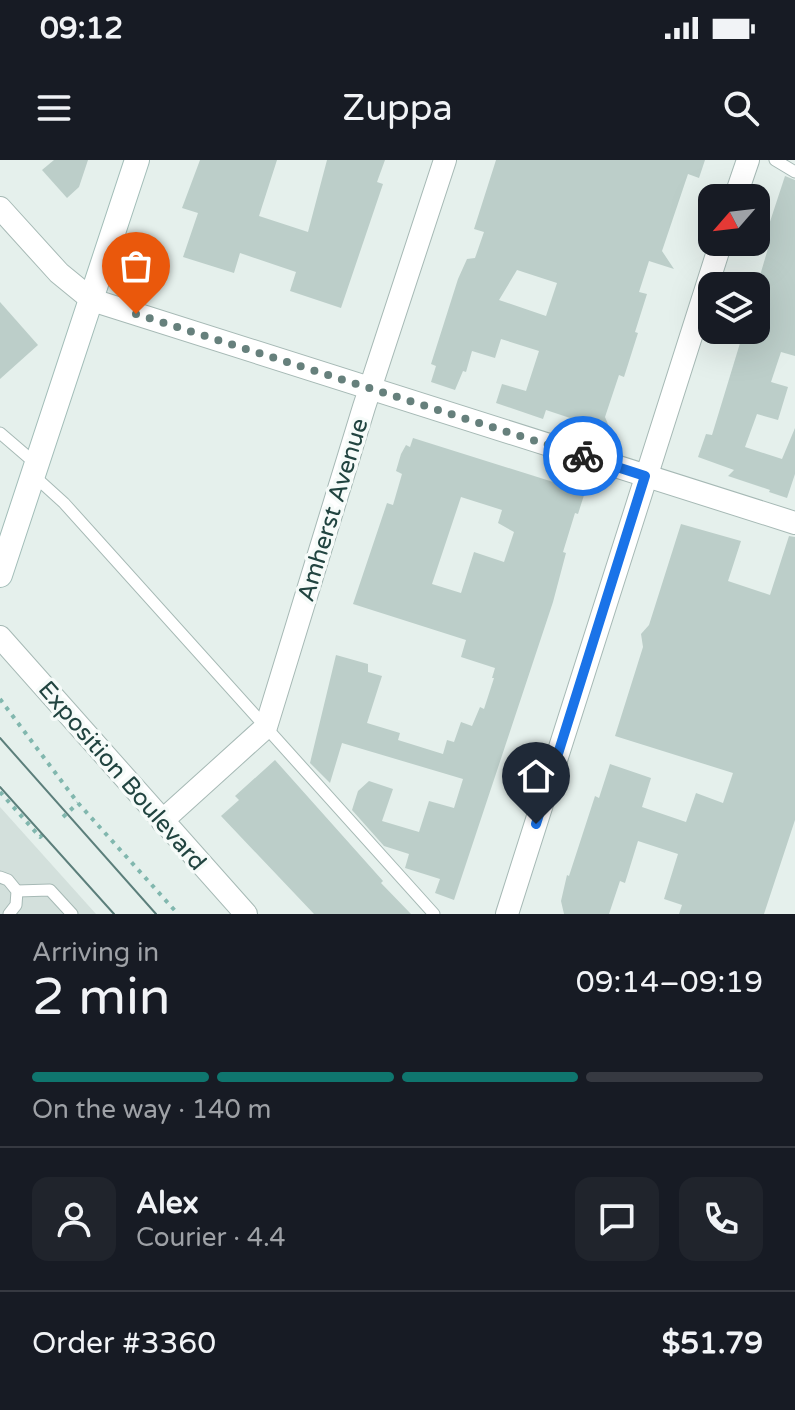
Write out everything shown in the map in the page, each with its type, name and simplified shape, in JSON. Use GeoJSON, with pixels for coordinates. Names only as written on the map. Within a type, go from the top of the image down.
{"type":"FeatureCollection","features":[{"type":"Feature","properties":{"kind":"main road"},"geometry":{"type":"LineString","coordinates":[[0,575],[137,160]]}},
{"type":"Feature","properties":{"kind":"street","name":"Amherst Avenue"},"geometry":{"type":"LineString","coordinates":[[266,727],[370,389],[445,160]]}},
{"type":"Feature","properties":{"kind":"street"},"geometry":{"type":"LineString","coordinates":[[740,184],[748,160]]}},
{"type":"Feature","properties":{"kind":"street"},"geometry":{"type":"LineString","coordinates":[[0,208],[55,269],[92,300],[795,523]]}},
{"type":"Feature","properties":{"kind":"street"},"geometry":{"type":"LineString","coordinates":[[507,914],[716,256]]}},
{"type":"Feature","properties":{"kind":"street","name":"Exposition Boulevard"},"geometry":{"type":"LineString","coordinates":[[0,637],[246,914]]}},
{"type":"Feature","properties":{"kind":"street"},"geometry":{"type":"LineString","coordinates":[[162,821],[266,727]]}},
{"type":"Feature","properties":{"kind":"lane"},"geometry":{"type":"LineString","coordinates":[[775,160],[795,172]]}},
{"type":"Feature","properties":{"kind":"lane"},"geometry":{"type":"LineString","coordinates":[[0,433],[434,914]]}},
{"type":"Feature","properties":{"kind":"lane"},"geometry":{"type":"LineString","coordinates":[[0,877],[8,880],[17,891],[16,905],[9,914]]}},
{"type":"Feature","properties":{"kind":"lane"},"geometry":{"type":"LineString","coordinates":[[17,891],[50,890],[72,914]]}},
{"type":"Feature","properties":{"kind":"path"},"geometry":{"type":"LineString","coordinates":[[0,699],[78,803],[178,914]]}},
{"type":"Feature","properties":{"kind":"path"},"geometry":{"type":"LineString","coordinates":[[0,792],[40,837],[47,831]]}},
{"type":"Feature","properties":{"kind":"path"},"geometry":{"type":"LineString","coordinates":[[63,817],[78,803]]}},
{"type":"Feature","properties":{"kind":"shaded area"},"geometry":{"type":"Polygon","coordinates":[[[0,807],[96,914],[0,914],[0,807]]]}},
{"type":"Feature","properties":{"kind":"building"},"geometry":{"type":"Polygon","coordinates":[[[54,160],[88,160],[79,187],[67,198],[42,170],[54,160]]]}},
{"type":"Feature","properties":{"kind":"building"},"geometry":{"type":"Polygon","coordinates":[[[200,160],[277,160],[259,216],[308,232],[327,160],[385,160],[377,182],[383,184],[341,308],[290,291],[296,272],[240,253],[234,273],[183,257],[198,213],[182,208],[200,160]]]}},
{"type":"Feature","properties":{"kind":"building"},"geometry":{"type":"Polygon","coordinates":[[[496,160],[705,160],[699,178],[688,174],[662,251],[674,269],[649,261],[639,292],[647,294],[635,332],[638,333],[624,377],[619,375],[605,417],[610,429],[603,436],[577,427],[579,421],[546,410],[543,419],[496,403],[502,384],[526,391],[539,351],[501,339],[495,358],[472,351],[466,372],[463,371],[455,390],[431,382],[436,366],[431,364],[458,279],[467,259],[475,258],[484,232],[474,229],[496,160]],[[517,270],[499,300],[546,316],[557,283],[517,270]]]}},
{"type":"Feature","properties":{"kind":"building"},"geometry":{"type":"Polygon","coordinates":[[[785,176],[795,180],[795,356],[781,352],[771,382],[788,387],[778,420],[757,414],[745,447],[782,459],[795,428],[795,474],[787,498],[728,476],[734,470],[698,457],[706,434],[712,435],[740,344],[770,344],[770,272],[761,272],[766,256],[770,256],[770,222],[785,176]]]}},
{"type":"Feature","properties":{"kind":"building"},"geometry":{"type":"Polygon","coordinates":[[[0,302],[38,345],[0,379],[0,302]]]}},
{"type":"Feature","properties":{"kind":"building"},"geometry":{"type":"Polygon","coordinates":[[[413,438],[585,492],[563,552],[566,553],[553,602],[454,900],[435,893],[440,879],[405,868],[409,854],[384,846],[352,810],[358,791],[369,781],[393,789],[382,821],[419,832],[429,801],[454,808],[463,779],[342,743],[330,783],[310,763],[336,655],[368,664],[368,672],[382,676],[367,723],[400,733],[398,740],[443,754],[447,740],[454,742],[461,722],[472,726],[480,707],[484,709],[494,678],[495,668],[461,657],[466,640],[353,604],[387,503],[393,505],[402,474],[396,471],[401,454],[406,445],[410,447],[413,438]],[[461,497],[432,584],[461,593],[474,552],[504,562],[514,532],[498,523],[502,510],[461,497]]]}},
{"type":"Feature","properties":{"kind":"building"},"geometry":{"type":"Polygon","coordinates":[[[681,524],[741,541],[728,581],[770,595],[789,536],[795,537],[795,820],[764,914],[679,914],[682,905],[664,899],[678,854],[638,841],[625,883],[620,881],[609,914],[564,914],[561,901],[567,875],[595,796],[599,798],[610,764],[651,778],[642,807],[686,822],[696,793],[723,803],[733,773],[615,736],[643,647],[641,634],[649,625],[681,524]]]}},
{"type":"Feature","properties":{"kind":"building"},"geometry":{"type":"Polygon","coordinates":[[[275,760],[411,914],[314,914],[221,816],[239,800],[235,796],[275,760]]]}},
{"type":"Feature","properties":{"kind":"tram line"},"geometry":{"type":"LineString","coordinates":[[0,738],[156,914]]}},
{"type":"Feature","properties":{"kind":"tram line"},"geometry":{"type":"LineString","coordinates":[[0,787],[114,914]]}},
{"type":"Feature","properties":{"kind":"way so far"},"geometry":{"type":"LineString","coordinates":[[136,314],[583,456]]}},
{"type":"Feature","properties":{"kind":"route"},"geometry":{"type":"LineString","coordinates":[[536,824],[645,476],[583,456]]}}]}
